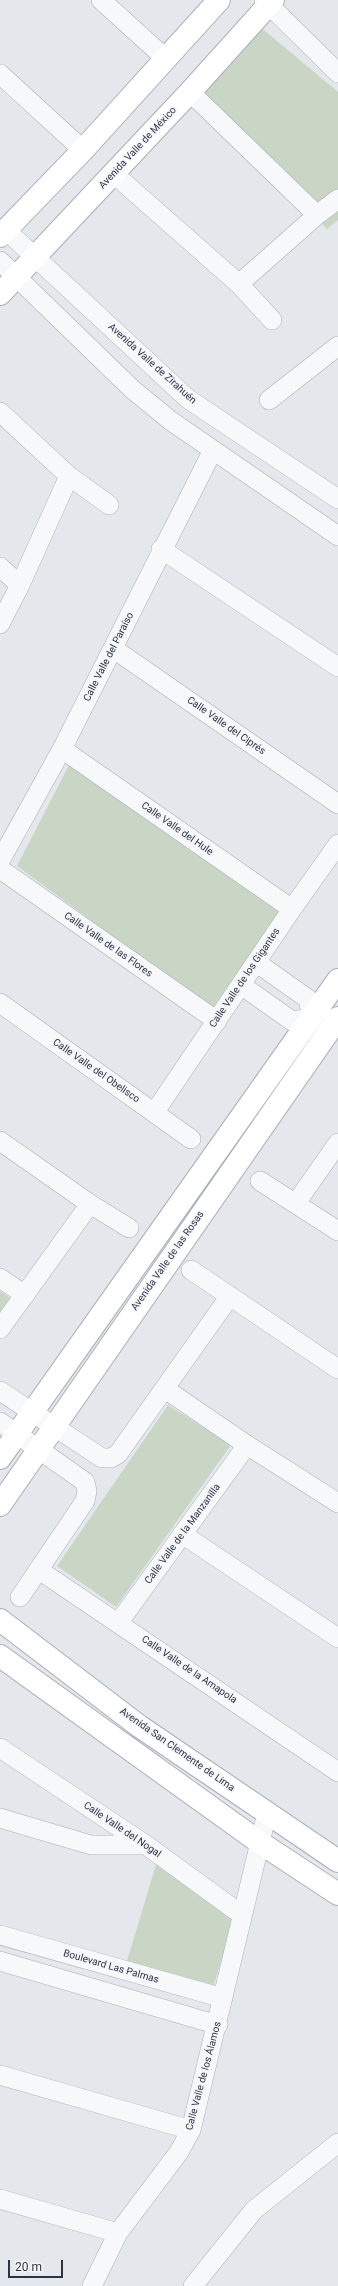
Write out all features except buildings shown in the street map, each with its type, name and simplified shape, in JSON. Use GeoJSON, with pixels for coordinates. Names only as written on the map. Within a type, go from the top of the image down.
{"type":"FeatureCollection","features":[{"type":"Feature","properties":{"kind":"street"},"geometry":{"type":"LineString","coordinates":[[100,0],[165,58]]}},
{"type":"Feature","properties":{"kind":"street"},"geometry":{"type":"LineString","coordinates":[[2,230],[83,150],[219,0]]}},
{"type":"Feature","properties":{"kind":"street"},"geometry":{"type":"LineString","coordinates":[[269,2],[338,73]]}},
{"type":"Feature","properties":{"kind":"street","name":"Avenida Valle de México"},"geometry":{"type":"LineString","coordinates":[[0,294],[190,92],[269,2]]}},
{"type":"Feature","properties":{"kind":"street"},"geometry":{"type":"LineString","coordinates":[[0,74],[83,150]]}},
{"type":"Feature","properties":{"kind":"street"},"geometry":{"type":"LineString","coordinates":[[190,92],[317,215]]}},
{"type":"Feature","properties":{"kind":"street"},"geometry":{"type":"LineString","coordinates":[[114,174],[239,284],[272,320]]}},
{"type":"Feature","properties":{"kind":"street"},"geometry":{"type":"LineString","coordinates":[[239,284],[317,215],[338,199]]}},
{"type":"Feature","properties":{"kind":"street","name":"Avenida Valle de Zirahuén"},"geometry":{"type":"LineString","coordinates":[[2,230],[35,256],[188,399],[338,499]]}},
{"type":"Feature","properties":{"kind":"street"},"geometry":{"type":"LineString","coordinates":[[0,261],[132,389],[171,421],[338,536]]}},
{"type":"Feature","properties":{"kind":"street"},"geometry":{"type":"LineString","coordinates":[[269,400],[335,352]]}},
{"type":"Feature","properties":{"kind":"street"},"geometry":{"type":"LineString","coordinates":[[0,412],[69,476],[109,505]]}},
{"type":"Feature","properties":{"kind":"street","name":"Calle Valle del Paraíso"},"geometry":{"type":"LineString","coordinates":[[0,861],[62,749],[114,649],[161,549],[213,450]]}},
{"type":"Feature","properties":{"kind":"street"},"geometry":{"type":"LineString","coordinates":[[0,624],[20,585],[69,476]]}},
{"type":"Feature","properties":{"kind":"street"},"geometry":{"type":"LineString","coordinates":[[161,549],[338,667]]}},
{"type":"Feature","properties":{"kind":"street"},"geometry":{"type":"LineString","coordinates":[[0,567],[20,585]]}},
{"type":"Feature","properties":{"kind":"street","name":"Calle Valle del Ciprés"},"geometry":{"type":"LineString","coordinates":[[114,649],[338,804]]}},
{"type":"Feature","properties":{"kind":"street","name":"Calle Valle del Hule"},"geometry":{"type":"LineString","coordinates":[[62,749],[292,909]]}},
{"type":"Feature","properties":{"kind":"street","name":"Calle Valle de los Gigantes"},"geometry":{"type":"LineString","coordinates":[[154,1113],[257,963],[292,909],[338,844]]}},
{"type":"Feature","properties":{"kind":"street","name":"Calle Valle de las Flores"},"geometry":{"type":"LineString","coordinates":[[0,869],[217,1021]]}},
{"type":"Feature","properties":{"kind":"street"},"geometry":{"type":"LineString","coordinates":[[257,963],[308,999],[312,1018]]}},
{"type":"Feature","properties":{"kind":"street"},"geometry":{"type":"LineString","coordinates":[[0,1458],[338,980]]}},
{"type":"Feature","properties":{"kind":"street"},"geometry":{"type":"LineString","coordinates":[[241,985],[292,1021],[312,1018],[336,1030]]}},
{"type":"Feature","properties":{"kind":"street","name":"Calle Valle del Obelisco"},"geometry":{"type":"LineString","coordinates":[[0,1003],[191,1139]]}},
{"type":"Feature","properties":{"kind":"street","name":"Avenida Valle de las Rosas"},"geometry":{"type":"LineString","coordinates":[[0,1505],[53,1426],[336,1030]]}},
{"type":"Feature","properties":{"kind":"street"},"geometry":{"type":"LineString","coordinates":[[0,1141],[90,1204],[129,1228]]}},
{"type":"Feature","properties":{"kind":"street"},"geometry":{"type":"LineString","coordinates":[[296,1203],[338,1143]]}},
{"type":"Feature","properties":{"kind":"street"},"geometry":{"type":"LineString","coordinates":[[260,1181],[338,1231]]}},
{"type":"Feature","properties":{"kind":"street"},"geometry":{"type":"LineString","coordinates":[[0,1329],[90,1204]]}},
{"type":"Feature","properties":{"kind":"street"},"geometry":{"type":"LineString","coordinates":[[191,1270],[338,1369]]}},
{"type":"Feature","properties":{"kind":"street"},"geometry":{"type":"LineString","coordinates":[[0,1278],[25,1295]]}},
{"type":"Feature","properties":{"kind":"street"},"geometry":{"type":"LineString","coordinates":[[0,1391],[102,1458],[111,1458],[118,1454],[230,1296]]}},
{"type":"Feature","properties":{"kind":"street"},"geometry":{"type":"LineString","coordinates":[[165,1389],[247,1445],[338,1503]]}},
{"type":"Feature","properties":{"kind":"street"},"geometry":{"type":"LineString","coordinates":[[0,1422],[18,1434],[37,1450],[85,1482],[87,1492],[85,1501],[20,1597]]}},
{"type":"Feature","properties":{"kind":"street","name":"Calle Valle de la Manzanilla"},"geometry":{"type":"LineString","coordinates":[[119,1622],[247,1445]]}},
{"type":"Feature","properties":{"kind":"street"},"geometry":{"type":"LineString","coordinates":[[182,1534],[338,1638]]}},
{"type":"Feature","properties":{"kind":"street","name":"Calle Valle de la Amapola"},"geometry":{"type":"LineString","coordinates":[[39,1570],[119,1622],[338,1772]]}},
{"type":"Feature","properties":{"kind":"street","name":"Avenida San Clemente de Lima"},"geometry":{"type":"LineString","coordinates":[[0,1620],[139,1726],[338,1861]]}},
{"type":"Feature","properties":{"kind":"street"},"geometry":{"type":"LineString","coordinates":[[0,1656],[259,1842],[338,1894]]}},
{"type":"Feature","properties":{"kind":"street","name":"Calle Valle del Nogal"},"geometry":{"type":"LineString","coordinates":[[0,1748],[146,1845],[242,1915]]}},
{"type":"Feature","properties":{"kind":"street","name":"Calle Valle de los Álamos"},"geometry":{"type":"LineString","coordinates":[[92,2286],[118,2233],[179,2152],[191,2130],[218,2025],[242,1915],[267,1813]]}},
{"type":"Feature","properties":{"kind":"street"},"geometry":{"type":"LineString","coordinates":[[0,1818],[91,1845],[146,1845]]}},
{"type":"Feature","properties":{"kind":"street","name":"Boulevard Las Palmas"},"geometry":{"type":"LineString","coordinates":[[0,1935],[223,1998]]}},
{"type":"Feature","properties":{"kind":"street"},"geometry":{"type":"LineString","coordinates":[[0,1961],[218,2025]]}},
{"type":"Feature","properties":{"kind":"street"},"geometry":{"type":"LineString","coordinates":[[0,2076],[191,2130]]}},
{"type":"Feature","properties":{"kind":"street"},"geometry":{"type":"LineString","coordinates":[[193,2286],[254,2210],[338,2143]]}},
{"type":"Feature","properties":{"kind":"street"},"geometry":{"type":"LineString","coordinates":[[0,2199],[118,2233]]}},
{"type":"Feature","properties":{"kind":"green space"},"geometry":{"type":"Polygon","coordinates":[[[258,25],[338,92],[338,220],[327,229],[199,92],[258,25]]]}},
{"type":"Feature","properties":{"kind":"green space"},"geometry":{"type":"Polygon","coordinates":[[[69,765],[281,913],[212,1009],[17,866],[69,765]]]}},
{"type":"Feature","properties":{"kind":"green space"},"geometry":{"type":"Polygon","coordinates":[[[0,1291],[10,1298],[0,1312],[0,1291]]]}},
{"type":"Feature","properties":{"kind":"green space"},"geometry":{"type":"Polygon","coordinates":[[[168,1405],[231,1445],[116,1607],[57,1566],[168,1405]]]}},
{"type":"Feature","properties":{"kind":"green space"},"geometry":{"type":"Polygon","coordinates":[[[156,1865],[173,1870],[233,1920],[213,1988],[126,1964],[156,1865]]]}}]}
